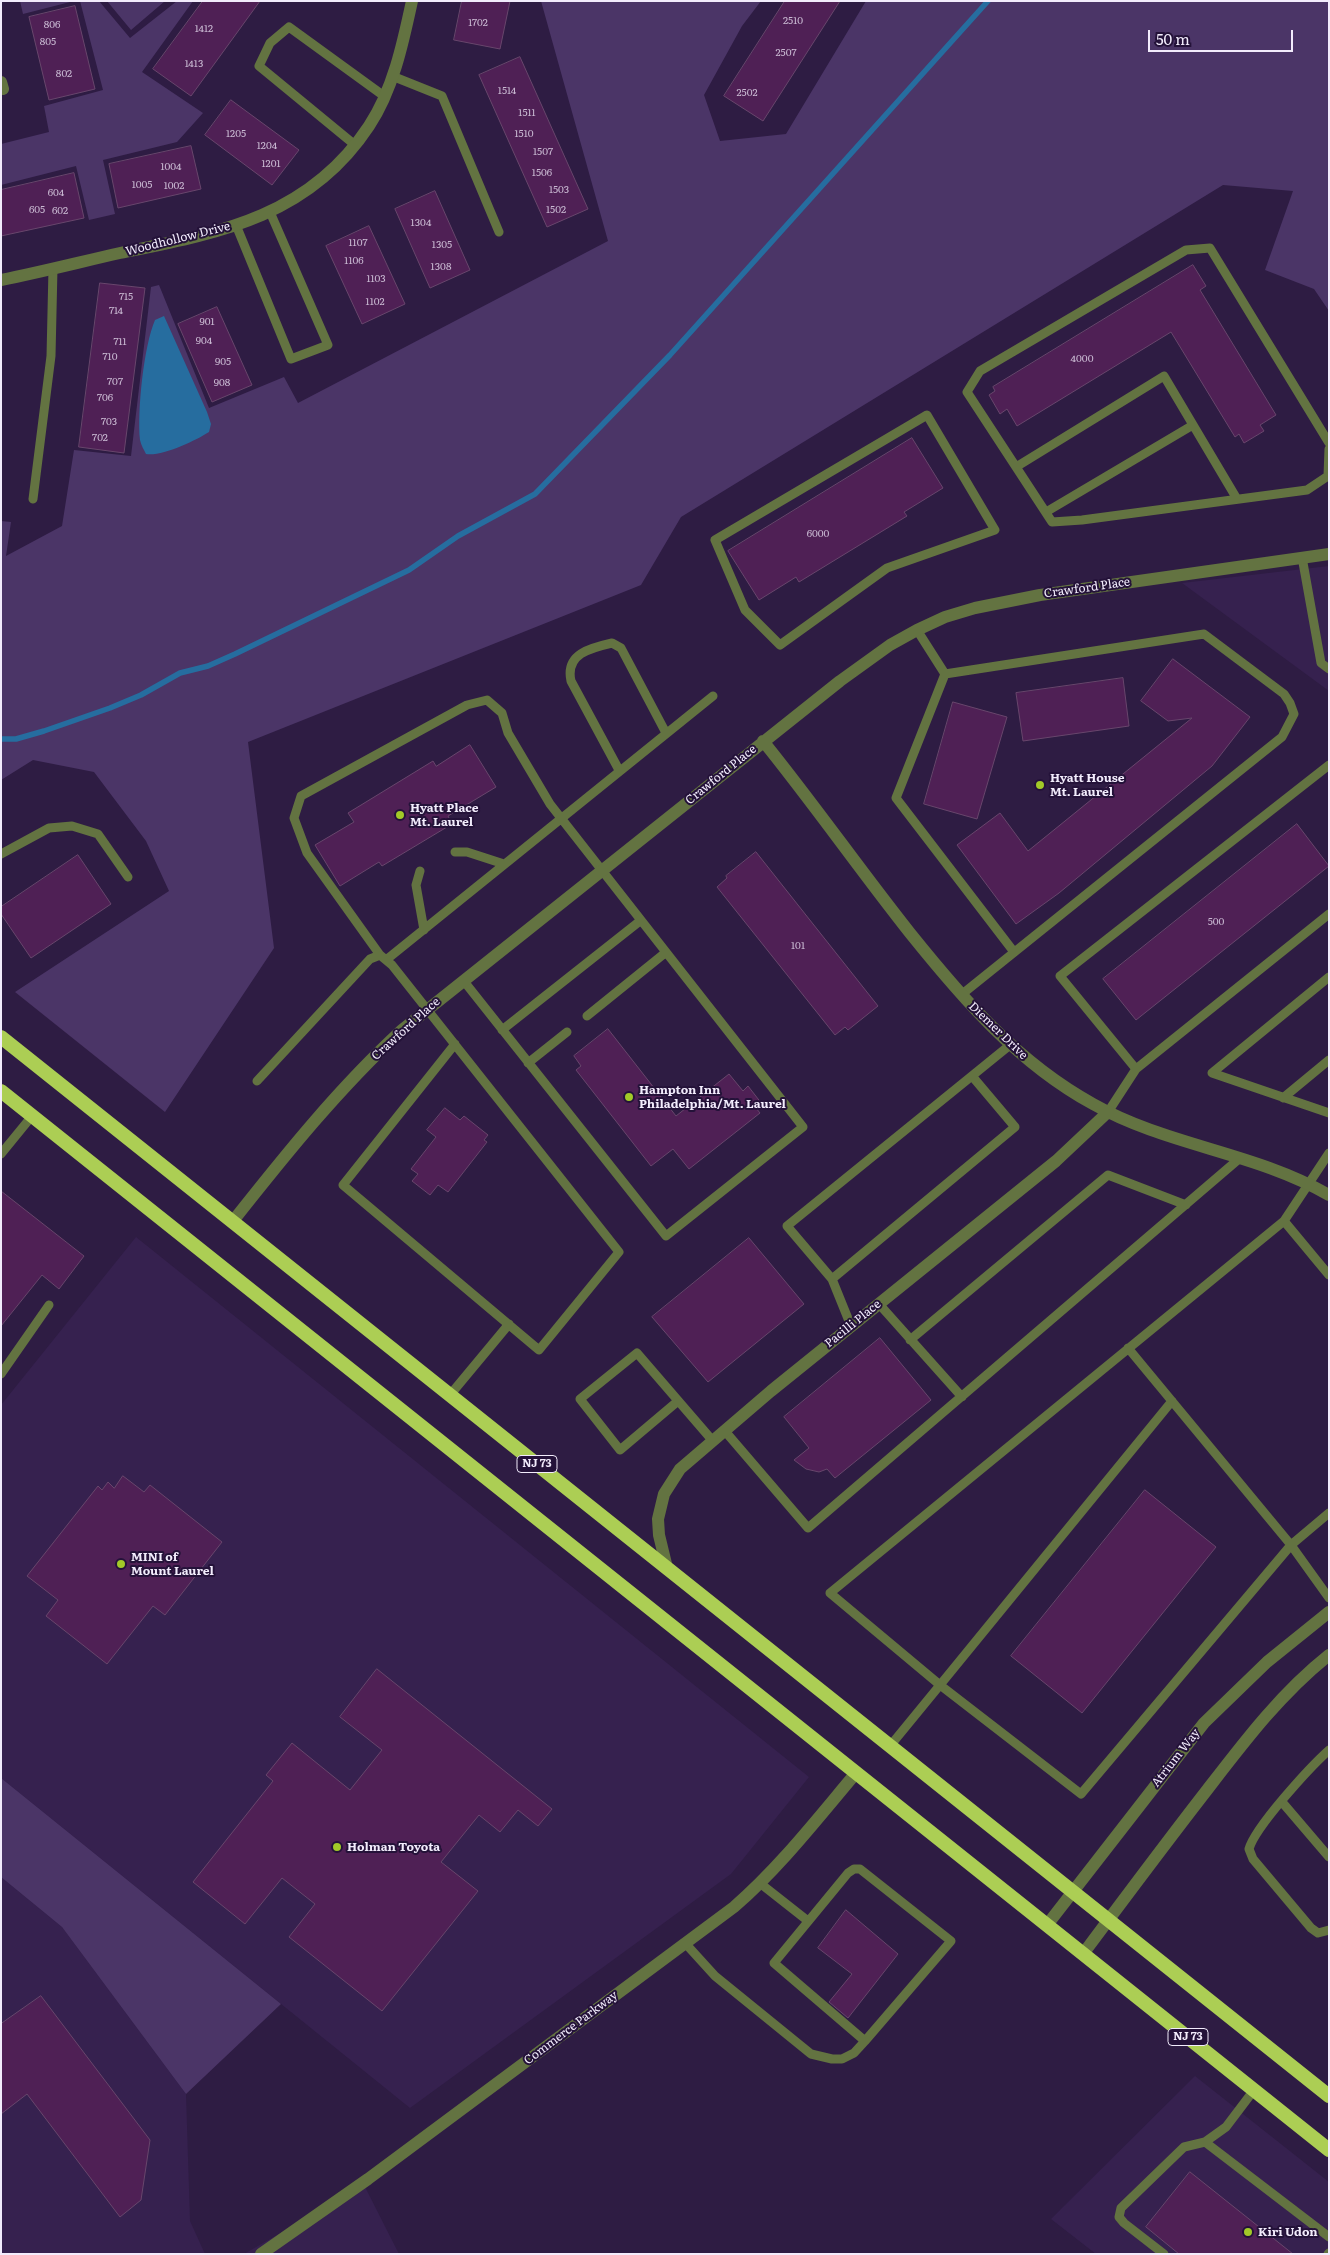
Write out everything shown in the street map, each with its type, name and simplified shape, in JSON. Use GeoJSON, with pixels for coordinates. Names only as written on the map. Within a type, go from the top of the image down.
{"type":"FeatureCollection","features":[{"type":"Feature","properties":{"kind":"highway","name":"NJ 73"},"geometry":{"type":"LineString","coordinates":[[1,1037],[1329,2096]]}},
{"type":"Feature","properties":{"kind":"highway","name":"NJ 73"},"geometry":{"type":"LineString","coordinates":[[1,1091],[1329,2150]]}},
{"type":"Feature","properties":{"kind":"street","name":"Woodhollow Drive"},"geometry":{"type":"LineString","coordinates":[[1,280],[190,239],[270,212],[301,195],[320,181],[355,145],[370,125],[392,76],[412,1]]}},
{"type":"Feature","properties":{"kind":"street","name":"Crawford Place"},"geometry":{"type":"LineString","coordinates":[[233,1221],[287,1153],[357,1074],[427,1009],[840,680],[890,645],[916,630],[945,617],[1007,600],[1329,554]]}},
{"type":"Feature","properties":{"kind":"street","name":"Diemer Drive"},"geometry":{"type":"LineString","coordinates":[[763,741],[892,909],[961,994],[1010,1045],[1068,1090],[1108,1112],[1152,1130],[1293,1175],[1329,1195]]}},
{"type":"Feature","properties":{"kind":"street","name":"Pacilli Place"},"geometry":{"type":"LineString","coordinates":[[667,1568],[659,1535],[658,1519],[662,1500],[680,1469],[724,1430],[1056,1161],[1108,1112]]}},
{"type":"Feature","properties":{"kind":"street","name":"Atrium Way"},"geometry":{"type":"LineString","coordinates":[[1047,1925],[1204,1724],[1267,1662],[1329,1612]]}},
{"type":"Feature","properties":{"kind":"street"},"geometry":{"type":"LineString","coordinates":[[1083,1954],[1248,1736],[1282,1697],[1329,1655]]}},
{"type":"Feature","properties":{"kind":"street","name":"Commerce Parkway"},"geometry":{"type":"LineString","coordinates":[[261,2254],[368,2180],[686,1943],[761,1884],[856,1773]]}},
{"type":"Feature","properties":{"kind":"lane"},"geometry":{"type":"LineString","coordinates":[[355,145],[259,66],[270,43],[288,27],[384,96]]}},
{"type":"Feature","properties":{"kind":"lane"},"geometry":{"type":"LineString","coordinates":[[392,76],[442,96],[499,232]]}},
{"type":"Feature","properties":{"kind":"lane"},"geometry":{"type":"LineString","coordinates":[[236,225],[290,359],[328,344],[270,212]]}},
{"type":"Feature","properties":{"kind":"lane"},"geometry":{"type":"LineString","coordinates":[[1329,443],[1210,248],[1186,250],[980,372],[967,392],[1052,522],[1082,520],[1307,490],[1328,476],[1329,449]]}},
{"type":"Feature","properties":{"kind":"lane"},"geometry":{"type":"LineString","coordinates":[[33,499],[51,356],[53,268]]}},
{"type":"Feature","properties":{"kind":"lane"},"geometry":{"type":"LineString","coordinates":[[1016,467],[1164,376],[1237,499]]}},
{"type":"Feature","properties":{"kind":"lane"},"geometry":{"type":"LineString","coordinates":[[927,415],[995,530],[887,568],[780,645],[745,610],[715,540],[927,415]]}},
{"type":"Feature","properties":{"kind":"lane"},"geometry":{"type":"LineString","coordinates":[[1046,512],[1193,425]]}},
{"type":"Feature","properties":{"kind":"lane"},"geometry":{"type":"LineString","coordinates":[[1302,557],[1321,663],[1329,669]]}},
{"type":"Feature","properties":{"kind":"lane"},"geometry":{"type":"LineString","coordinates":[[916,630],[945,674]]}},
{"type":"Feature","properties":{"kind":"lane"},"geometry":{"type":"LineString","coordinates":[[945,674],[1204,634],[1284,694],[1294,714],[1282,737],[961,994]]}},
{"type":"Feature","properties":{"kind":"lane"},"geometry":{"type":"LineString","coordinates":[[619,770],[571,681],[569,672],[575,657],[596,646],[612,643],[621,648],[666,733]]}},
{"type":"Feature","properties":{"kind":"lane"},"geometry":{"type":"LineString","coordinates":[[945,674],[896,798],[1014,952]]}},
{"type":"Feature","properties":{"kind":"lane"},"geometry":{"type":"LineString","coordinates":[[257,1081],[370,959],[383,958],[424,930],[619,770],[713,696]]}},
{"type":"Feature","properties":{"kind":"lane"},"geometry":{"type":"LineString","coordinates":[[454,1044],[343,1185],[539,1350],[618,1252],[427,1009],[383,958],[307,853],[294,818],[301,796],[467,705],[487,700],[502,713],[508,732],[560,818],[803,1127],[666,1236],[463,980]]}},
{"type":"Feature","properties":{"kind":"lane"},"geometry":{"type":"LineString","coordinates":[[1136,1069],[1060,976],[1329,765]]}},
{"type":"Feature","properties":{"kind":"lane"},"geometry":{"type":"LineString","coordinates":[[1,854],[49,828],[72,826],[98,834],[128,877]]}},
{"type":"Feature","properties":{"kind":"lane"},"geometry":{"type":"LineString","coordinates":[[455,852],[467,852],[504,864]]}},
{"type":"Feature","properties":{"kind":"lane"},"geometry":{"type":"LineString","coordinates":[[420,871],[416,885],[424,930]]}},
{"type":"Feature","properties":{"kind":"lane"},"geometry":{"type":"LineString","coordinates":[[1108,1112],[1136,1069],[1329,914]]}},
{"type":"Feature","properties":{"kind":"lane"},"geometry":{"type":"LineString","coordinates":[[502,1030],[640,921]]}},
{"type":"Feature","properties":{"kind":"lane"},"geometry":{"type":"LineString","coordinates":[[587,1016],[665,953]]}},
{"type":"Feature","properties":{"kind":"lane"},"geometry":{"type":"LineString","coordinates":[[1329,977],[1212,1074],[1329,1113]]}},
{"type":"Feature","properties":{"kind":"lane"},"geometry":{"type":"LineString","coordinates":[[528,1063],[567,1032]]}},
{"type":"Feature","properties":{"kind":"lane"},"geometry":{"type":"LineString","coordinates":[[851,1326],[832,1279],[787,1226],[1010,1045]]}},
{"type":"Feature","properties":{"kind":"lane"},"geometry":{"type":"LineString","coordinates":[[1283,1098],[1329,1060]]}},
{"type":"Feature","properties":{"kind":"lane"},"geometry":{"type":"LineString","coordinates":[[832,1279],[1016,1127],[972,1076]]}},
{"type":"Feature","properties":{"kind":"lane"},"geometry":{"type":"LineString","coordinates":[[1,1154],[32,1116]]}},
{"type":"Feature","properties":{"kind":"lane"},"geometry":{"type":"LineString","coordinates":[[1329,1153],[1284,1221],[830,1593],[940,1685],[1081,1794],[1291,1545],[1329,1514]]}},
{"type":"Feature","properties":{"kind":"lane"},"geometry":{"type":"LineString","coordinates":[[724,1430],[808,1528],[1240,1158]]}},
{"type":"Feature","properties":{"kind":"lane"},"geometry":{"type":"LineString","coordinates":[[910,1340],[1108,1175],[1186,1204]]}},
{"type":"Feature","properties":{"kind":"lane"},"geometry":{"type":"LineString","coordinates":[[1284,1221],[1329,1275]]}},
{"type":"Feature","properties":{"kind":"lane"},"geometry":{"type":"LineString","coordinates":[[879,1304],[962,1397]]}},
{"type":"Feature","properties":{"kind":"lane"},"geometry":{"type":"LineString","coordinates":[[1,1374],[49,1305]]}},
{"type":"Feature","properties":{"kind":"lane"},"geometry":{"type":"LineString","coordinates":[[450,1395],[509,1324]]}},
{"type":"Feature","properties":{"kind":"lane"},"geometry":{"type":"LineString","coordinates":[[1128,1348],[1291,1545],[1329,1598]]}},
{"type":"Feature","properties":{"kind":"lane"},"geometry":{"type":"LineString","coordinates":[[678,1401],[620,1450],[580,1399],[637,1353],[712,1440]]}},
{"type":"Feature","properties":{"kind":"lane"},"geometry":{"type":"LineString","coordinates":[[890,1746],[1172,1401]]}},
{"type":"Feature","properties":{"kind":"lane"},"geometry":{"type":"LineString","coordinates":[[1329,1750],[1282,1802],[1253,1839],[1249,1849],[1250,1854],[1311,1928],[1318,1932],[1329,1930]]}},
{"type":"Feature","properties":{"kind":"lane"},"geometry":{"type":"LineString","coordinates":[[1282,1802],[1329,1857]]}},
{"type":"Feature","properties":{"kind":"lane"},"geometry":{"type":"LineString","coordinates":[[686,1943],[715,1976],[811,2054],[832,2060],[854,2053],[865,2041],[951,1941],[860,1869],[854,1869],[848,1873],[774,1963],[865,2041]]}},
{"type":"Feature","properties":{"kind":"lane"},"geometry":{"type":"LineString","coordinates":[[761,1884],[808,1921]]}},
{"type":"Feature","properties":{"kind":"lane"},"geometry":{"type":"LineString","coordinates":[[1164,2254],[1124,2223],[1119,2216],[1121,2208],[1184,2147],[1205,2142],[1226,2127],[1254,2090]]}},
{"type":"Feature","properties":{"kind":"lane"},"geometry":{"type":"LineString","coordinates":[[1205,2142],[1327,2234]]}},
{"type":"Feature","properties":{"kind":"shaded area"},"geometry":{"type":"Polygon","coordinates":[[[20,1],[74,1],[23,14],[20,1]]]}},
{"type":"Feature","properties":{"kind":"shaded area"},"geometry":{"type":"Polygon","coordinates":[[[80,1],[99,1],[130,38],[177,1],[193,1],[142,72],[203,113],[177,142],[103,160],[115,214],[89,220],[76,166],[1,185],[1,144],[49,132],[44,106],[103,90],[80,1]]]}},
{"type":"Feature","properties":{"kind":"shaded area"},"geometry":{"type":"Polygon","coordinates":[[[107,1],[165,1],[131,30],[107,1]]]}},
{"type":"Feature","properties":{"kind":"shaded area"},"geometry":{"type":"Polygon","coordinates":[[[541,1],[761,1],[742,26],[704,95],[720,141],[786,134],[866,1],[1329,1],[1329,311],[1314,289],[1265,270],[1293,191],[1223,185],[681,517],[641,585],[248,742],[274,948],[165,1112],[15,992],[169,891],[146,841],[94,772],[33,760],[1,780],[1,521],[11,522],[6,556],[62,526],[74,450],[131,456],[151,287],[159,285],[209,408],[284,377],[298,403],[608,241],[541,1]]]}},
{"type":"Feature","properties":{"kind":"shaded area"},"geometry":{"type":"Polygon","coordinates":[[[1329,566],[1329,691],[1182,583],[1329,566]]]}},
{"type":"Feature","properties":{"kind":"shaded area","name":"Holman Toyota"},"geometry":{"type":"Polygon","coordinates":[[[136,1237],[809,1777],[731,1874],[410,2108],[1,1778],[1,1405],[136,1237]]]}},
{"type":"Feature","properties":{"kind":"shaded area"},"geometry":{"type":"Polygon","coordinates":[[[1,1778],[281,2004],[186,2094],[62,1927],[1,1877],[1,1778]]]}},
{"type":"Feature","properties":{"kind":"shaded area"},"geometry":{"type":"Polygon","coordinates":[[[1,1877],[62,1927],[186,2094],[190,2221],[205,2254],[1,2254],[1,1877]]]}},
{"type":"Feature","properties":{"kind":"shaded area"},"geometry":{"type":"Polygon","coordinates":[[[1195,2076],[1329,2182],[1329,2254],[1096,2254],[1051,2219],[1195,2076]]]}},
{"type":"Feature","properties":{"kind":"shaded area"},"geometry":{"type":"Polygon","coordinates":[[[364,2185],[399,2254],[244,2254],[364,2185]]]}},
{"type":"Feature","properties":{"kind":"water"},"geometry":{"type":"Polygon","coordinates":[[[164,316],[211,424],[209,432],[187,444],[169,451],[146,454],[140,442],[139,428],[142,378],[151,331],[155,320],[164,316]]]}},
{"type":"Feature","properties":{"kind":"building"},"geometry":{"type":"Polygon","coordinates":[[[203,1],[260,1],[191,96],[153,69],[203,1]]]}},
{"type":"Feature","properties":{"kind":"building"},"geometry":{"type":"Polygon","coordinates":[[[462,1],[510,1],[500,49],[454,40],[462,1]]]}},
{"type":"Feature","properties":{"kind":"building"},"geometry":{"type":"Polygon","coordinates":[[[785,1],[840,1],[763,121],[724,96],[785,1]]]}},
{"type":"Feature","properties":{"kind":"building"},"geometry":{"type":"Polygon","coordinates":[[[75,6],[95,89],[49,100],[29,17],[75,6]]]}},
{"type":"Feature","properties":{"kind":"building"},"geometry":{"type":"Polygon","coordinates":[[[520,57],[588,209],[547,227],[479,75],[520,57]]]}},
{"type":"Feature","properties":{"kind":"building"},"geometry":{"type":"Polygon","coordinates":[[[231,100],[299,150],[272,185],[205,135],[231,100]]]}},
{"type":"Feature","properties":{"kind":"building"},"geometry":{"type":"Polygon","coordinates":[[[191,146],[201,189],[118,208],[109,164],[191,146]]]}},
{"type":"Feature","properties":{"kind":"building"},"geometry":{"type":"Polygon","coordinates":[[[74,173],[84,218],[1,236],[1,190],[74,173]]]}},
{"type":"Feature","properties":{"kind":"building"},"geometry":{"type":"Polygon","coordinates":[[[435,191],[470,270],[430,288],[395,209],[435,191]]]}},
{"type":"Feature","properties":{"kind":"building"},"geometry":{"type":"Polygon","coordinates":[[[369,226],[405,304],[362,324],[326,246],[369,226]]]}},
{"type":"Feature","properties":{"kind":"building"},"geometry":{"type":"Polygon","coordinates":[[[1193,265],[1206,286],[1200,290],[1276,415],[1260,425],[1264,431],[1244,443],[1239,434],[1235,437],[1171,332],[1017,426],[1007,409],[1000,414],[989,395],[995,391],[993,387],[1193,265]]]}},
{"type":"Feature","properties":{"kind":"building"},"geometry":{"type":"Polygon","coordinates":[[[100,283],[145,288],[124,453],[79,447],[100,283]]]}},
{"type":"Feature","properties":{"kind":"building"},"geometry":{"type":"Polygon","coordinates":[[[217,307],[252,385],[212,402],[178,324],[217,307]]]}},
{"type":"Feature","properties":{"kind":"building"},"geometry":{"type":"Polygon","coordinates":[[[912,438],[943,488],[904,512],[907,516],[799,582],[796,577],[759,600],[728,551],[912,438]]]}},
{"type":"Feature","properties":{"kind":"building"},"geometry":{"type":"Polygon","coordinates":[[[1173,659],[1250,717],[1212,766],[1059,893],[1016,924],[957,845],[1000,813],[1028,851],[1192,718],[1168,721],[1141,701],[1173,659]]]}},
{"type":"Feature","properties":{"kind":"building"},"geometry":{"type":"Polygon","coordinates":[[[1123,678],[1129,726],[1023,741],[1016,693],[1123,678]]]}},
{"type":"Feature","properties":{"kind":"building"},"geometry":{"type":"Polygon","coordinates":[[[953,702],[1007,717],[977,819],[924,804],[953,702]]]}},
{"type":"Feature","properties":{"kind":"building","name":"Hyatt Place Mt. Laurel"},"geometry":{"type":"Polygon","coordinates":[[[470,745],[496,787],[448,816],[452,824],[382,866],[379,862],[340,886],[315,845],[354,822],[348,813],[433,761],[436,766],[470,745]]]}},
{"type":"Feature","properties":{"kind":"building"},"geometry":{"type":"Polygon","coordinates":[[[1297,824],[1329,866],[1136,1020],[1103,979],[1297,824]]]}},
{"type":"Feature","properties":{"kind":"building"},"geometry":{"type":"Polygon","coordinates":[[[756,852],[878,1006],[848,1030],[845,1027],[835,1035],[717,887],[727,878],[726,876],[756,852]]]}},
{"type":"Feature","properties":{"kind":"building"},"geometry":{"type":"Polygon","coordinates":[[[78,855],[111,904],[31,958],[1,914],[1,907],[78,855]]]}},
{"type":"Feature","properties":{"kind":"building","name":"Hampton Inn Philadelphia/Mt. Laurel"},"geometry":{"type":"Polygon","coordinates":[[[608,1029],[676,1116],[729,1074],[743,1091],[748,1086],[762,1104],[756,1108],[760,1113],[689,1169],[673,1149],[651,1166],[576,1070],[581,1066],[574,1056],[608,1029]]]}},
{"type":"Feature","properties":{"kind":"building"},"geometry":{"type":"Polygon","coordinates":[[[445,1108],[460,1120],[464,1116],[488,1135],[484,1140],[487,1142],[448,1192],[438,1185],[430,1195],[412,1181],[418,1174],[411,1169],[436,1137],[427,1130],[445,1108]]]}},
{"type":"Feature","properties":{"kind":"building"},"geometry":{"type":"Polygon","coordinates":[[[1,1191],[84,1256],[59,1289],[42,1275],[1,1326],[1,1191]]]}},
{"type":"Feature","properties":{"kind":"building"},"geometry":{"type":"Polygon","coordinates":[[[749,1238],[804,1304],[708,1382],[652,1317],[749,1238]]]}},
{"type":"Feature","properties":{"kind":"building"},"geometry":{"type":"Polygon","coordinates":[[[880,1338],[931,1400],[835,1478],[827,1469],[819,1472],[806,1469],[794,1460],[809,1448],[784,1417],[880,1338]]]}},
{"type":"Feature","properties":{"kind":"building","name":"MINI of Mount Laurel"},"geometry":{"type":"Polygon","coordinates":[[[123,1476],[144,1492],[150,1485],[222,1542],[165,1615],[153,1606],[107,1664],[46,1616],[58,1600],[27,1576],[98,1486],[102,1490],[108,1482],[114,1488],[123,1476]]]}},
{"type":"Feature","properties":{"kind":"building"},"geometry":{"type":"Polygon","coordinates":[[[1145,1490],[1216,1547],[1082,1713],[1011,1656],[1145,1490]]]}},
{"type":"Feature","properties":{"kind":"building","name":"Holman Toyota"},"geometry":{"type":"Polygon","coordinates":[[[377,1669],[552,1809],[538,1826],[518,1810],[500,1832],[479,1815],[441,1862],[478,1891],[382,2011],[289,1937],[315,1904],[282,1878],[245,1924],[193,1882],[273,1781],[266,1775],[292,1743],[350,1790],[382,1750],[340,1717],[377,1669]]]}},
{"type":"Feature","properties":{"kind":"building"},"geometry":{"type":"Polygon","coordinates":[[[846,1910],[898,1954],[848,2018],[829,2002],[852,1974],[818,1948],[846,1910]]]}},
{"type":"Feature","properties":{"kind":"building"},"geometry":{"type":"Polygon","coordinates":[[[41,1996],[150,2140],[141,2200],[120,2217],[27,2094],[1,2114],[1,2024],[41,1996]]]}},
{"type":"Feature","properties":{"kind":"building"},"geometry":{"type":"Polygon","coordinates":[[[1190,2172],[1293,2254],[1179,2254],[1146,2227],[1190,2172]]]}},
{"type":"Feature","properties":{"kind":"waterway"},"geometry":{"type":"LineString","coordinates":[[1,739],[16,739],[110,708],[141,695],[180,673],[208,666],[235,654],[409,570],[458,536],[535,494],[670,355],[988,1]]}},
{"type":"Feature","properties":{"kind":"place","name":"Hyatt House Mt. Laurel"},"geometry":{"type":"Point","coordinates":[1040,785]}},
{"type":"Feature","properties":{"kind":"place","name":"Hyatt Place Mt. Laurel"},"geometry":{"type":"Point","coordinates":[400,815]}},
{"type":"Feature","properties":{"kind":"place","name":"Hampton Inn Philadelphia/Mt. Laurel"},"geometry":{"type":"Point","coordinates":[629,1097]}},
{"type":"Feature","properties":{"kind":"place","name":"MINI of Mount Laurel"},"geometry":{"type":"Point","coordinates":[121,1564]}},
{"type":"Feature","properties":{"kind":"place","name":"Holman Toyota"},"geometry":{"type":"Point","coordinates":[337,1847]}},
{"type":"Feature","properties":{"kind":"place","name":"Kiri Udon"},"geometry":{"type":"Point","coordinates":[1248,2232]}}]}
